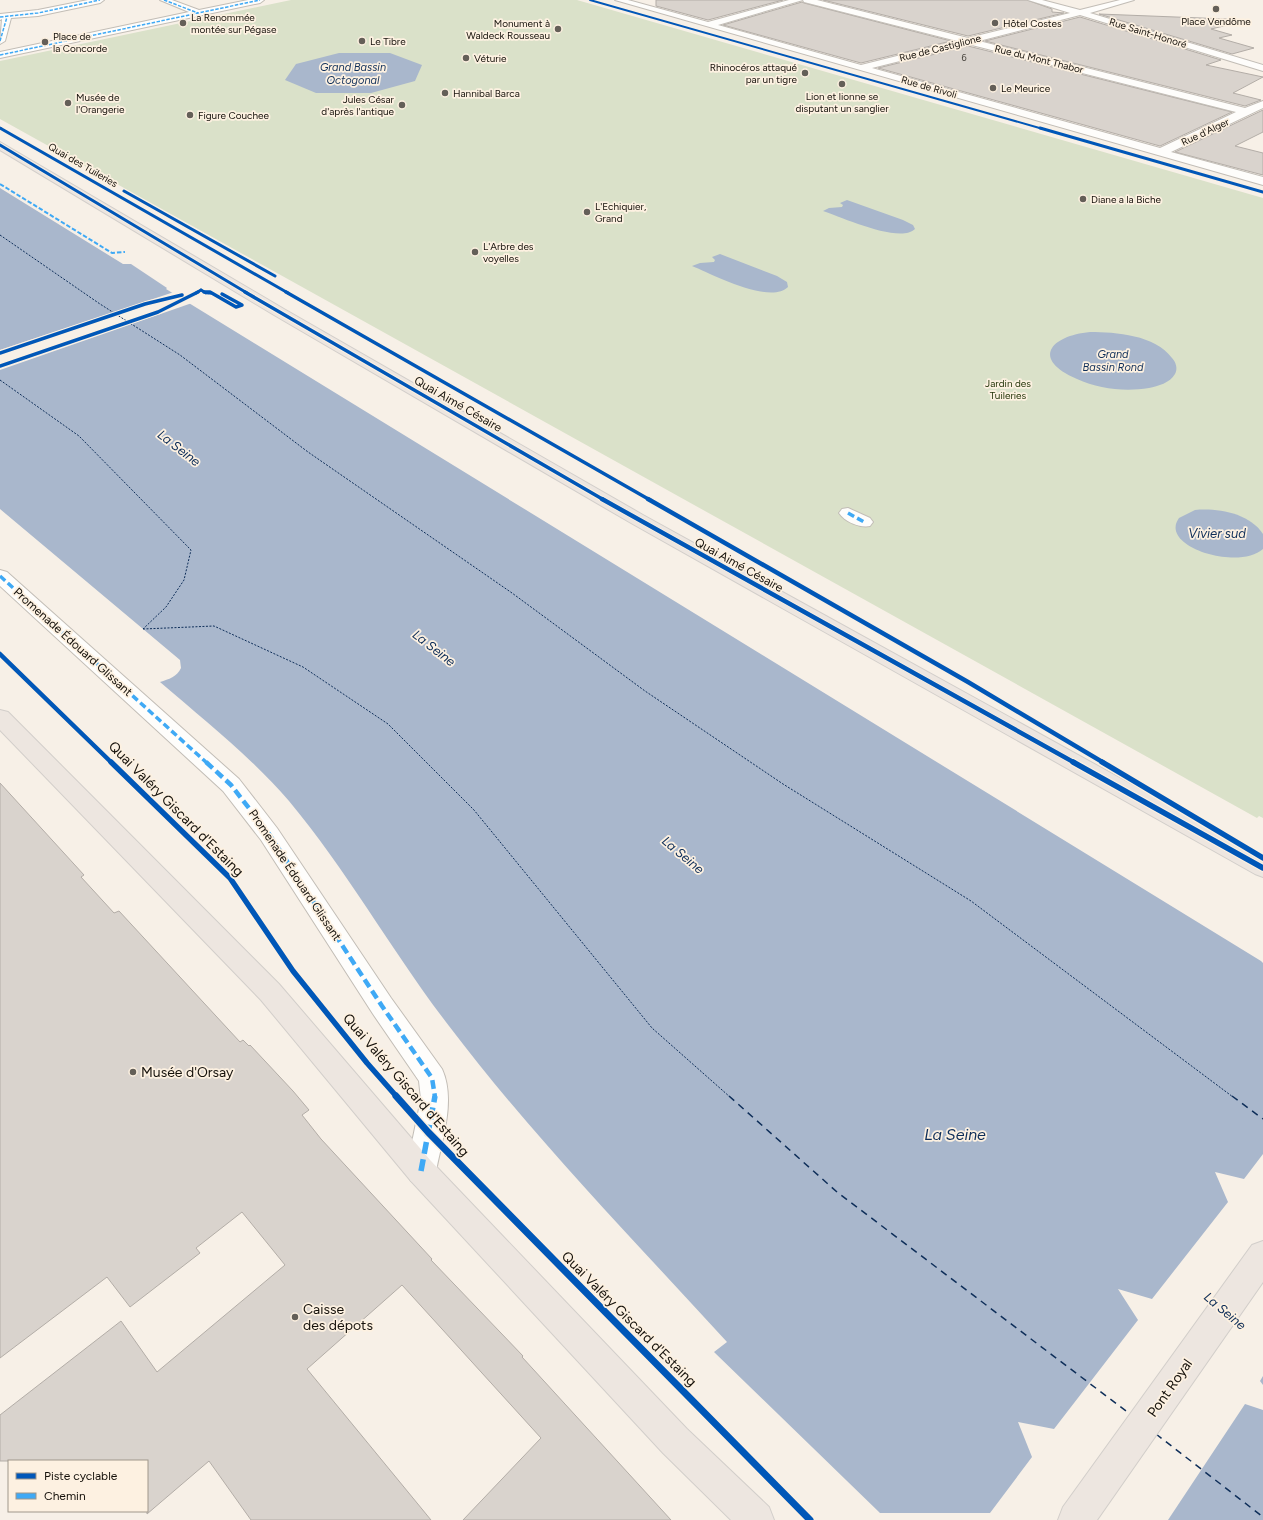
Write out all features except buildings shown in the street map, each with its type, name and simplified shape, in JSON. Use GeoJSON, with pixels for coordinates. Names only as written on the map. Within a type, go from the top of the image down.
{"type":"FeatureCollection","features":[{"type":"Feature","properties":{"kind":"main road","name":"Quai Aimé Césaire"},"geometry":{"type":"LineString","coordinates":[[0,145],[210,270],[637,519],[1263,868]]}},
{"type":"Feature","properties":{"kind":"main road"},"geometry":{"type":"LineString","coordinates":[[0,717],[270,992],[421,1171],[675,1441],[756,1520]]}},
{"type":"Feature","properties":{"kind":"main road","name":"Pont Royal"},"geometry":{"type":"LineString","coordinates":[[1076,1520],[1263,1256]]}},
{"type":"Feature","properties":{"kind":"street"},"geometry":{"type":"LineString","coordinates":[[0,41],[4,17],[38,13],[100,0]]}},
{"type":"Feature","properties":{"kind":"street"},"geometry":{"type":"LineString","coordinates":[[164,0],[198,13]]}},
{"type":"Feature","properties":{"kind":"street"},"geometry":{"type":"LineString","coordinates":[[0,55],[260,0]]}},
{"type":"Feature","properties":{"kind":"street","name":"Rue de Rivoli"},"geometry":{"type":"LineString","coordinates":[[620,0],[1263,181]]}},
{"type":"Feature","properties":{"kind":"street"},"geometry":{"type":"LineString","coordinates":[[709,25],[799,0]]}},
{"type":"Feature","properties":{"kind":"street","name":"Rue du Mont Thabor"},"geometry":{"type":"LineString","coordinates":[[807,0],[1247,112]]}},
{"type":"Feature","properties":{"kind":"street","name":"Rue Saint-Honoré"},"geometry":{"type":"LineString","coordinates":[[1032,0],[1082,12],[1263,68]]}},
{"type":"Feature","properties":{"kind":"street"},"geometry":{"type":"LineString","coordinates":[[1082,12],[1130,0]]}},
{"type":"Feature","properties":{"kind":"street","name":"Rue de Castiglione"},"geometry":{"type":"LineString","coordinates":[[860,68],[1082,12]]}},
{"type":"Feature","properties":{"kind":"street","name":"Rue d'Alger"},"geometry":{"type":"LineString","coordinates":[[1161,152],[1263,104]]}},
{"type":"Feature","properties":{"kind":"street","name":"Promenade Édouard Glissant"},"geometry":{"type":"LineString","coordinates":[[0,576],[231,785],[270,834],[382,1006],[432,1078],[435,1099],[421,1171]]}},
{"type":"Feature","properties":{"kind":"green space","name":"Jardin des Tuileries"},"geometry":{"type":"Polygon","coordinates":[[[291,0],[577,0],[1263,198],[1263,818],[1259,816],[1257,818],[0,119],[0,61],[291,0]]]}},
{"type":"Feature","properties":{"kind":"water","name":"Grand Bassin Octogonal"},"geometry":{"type":"Polygon","coordinates":[[[339,53],[390,53],[422,65],[415,81],[371,93],[316,93],[285,80],[296,64],[339,53]]]}},
{"type":"Feature","properties":{"kind":"water","name":"La Seine"},"geometry":{"type":"Polygon","coordinates":[[[0,188],[123,264],[131,264],[167,288],[166,289],[1263,963],[1263,1520],[997,1520],[990,1513],[880,1513],[714,1352],[727,1342],[549,1148],[481,1067],[428,998],[351,884],[311,828],[289,801],[243,754],[160,682],[177,674],[181,668],[180,660],[0,509],[0,188]]]}},
{"type":"Feature","properties":{"kind":"water"},"geometry":{"type":"Polygon","coordinates":[[[847,200],[903,220],[913,225],[915,229],[907,233],[884,231],[870,228],[823,211],[829,208],[842,207],[843,205],[840,203],[847,200]]]}},
{"type":"Feature","properties":{"kind":"water"},"geometry":{"type":"Polygon","coordinates":[[[720,254],[777,276],[787,282],[788,287],[780,292],[755,290],[726,281],[692,266],[700,263],[714,262],[715,260],[712,257],[720,254]]]}},
{"type":"Feature","properties":{"kind":"water","name":"Grand Bassin Rond"},"geometry":{"type":"Polygon","coordinates":[[[1090,332],[1134,336],[1156,344],[1165,350],[1173,360],[1176,372],[1170,380],[1164,384],[1149,388],[1121,390],[1094,385],[1077,379],[1054,364],[1050,356],[1051,350],[1056,343],[1076,334],[1090,332]]]}},
{"type":"Feature","properties":{"kind":"water","name":"Vivier sud"},"geometry":{"type":"Polygon","coordinates":[[[1195,510],[1223,511],[1232,513],[1250,521],[1263,534],[1263,549],[1252,555],[1237,558],[1220,557],[1204,553],[1190,546],[1180,538],[1176,529],[1179,518],[1195,510]]]}},
{"type":"Feature","properties":{"kind":"pier"},"geometry":{"type":"Polygon","coordinates":[[[174,292],[192,303],[0,370],[0,350],[174,292]]]}},
{"type":"Feature","properties":{"kind":"pier"},"geometry":{"type":"Polygon","coordinates":[[[1263,1154],[1263,1376],[1260,1381],[1263,1385],[1263,1410],[1245,1404],[1168,1520],[994,1520],[990,1515],[882,1515],[880,1513],[990,1513],[1032,1457],[1018,1422],[1054,1429],[1138,1320],[1118,1289],[1152,1299],[1228,1202],[1215,1172],[1244,1179],[1263,1154]]]}},
{"type":"Feature","properties":{"kind":"ferry route"},"geometry":{"type":"LineString","coordinates":[[0,235],[100,304],[180,355],[308,452],[512,593],[645,691],[783,784],[971,901],[1233,1097]]}},
{"type":"Feature","properties":{"kind":"ferry route"},"geometry":{"type":"LineString","coordinates":[[0,380],[79,436],[191,550],[184,580],[166,607],[143,629],[214,626],[303,667],[388,724],[474,810],[652,1028],[730,1097]]}},
{"type":"Feature","properties":{"kind":"ferry route"},"geometry":{"type":"LineString","coordinates":[[729,1096],[837,1192],[1130,1414]]}},
{"type":"Feature","properties":{"kind":"ferry route"},"geometry":{"type":"LineString","coordinates":[[1232,1096],[1263,1119]]}},
{"type":"Feature","properties":{"kind":"ferry route"},"geometry":{"type":"LineString","coordinates":[[1156,1434],[1263,1517]]}},
{"type":"Feature","properties":{"kind":"marked path"},"geometry":{"type":"LineString","coordinates":[[0,17],[38,13],[100,0]]}},
{"type":"Feature","properties":{"kind":"marked path"},"geometry":{"type":"LineString","coordinates":[[164,0],[198,13]]}},
{"type":"Feature","properties":{"kind":"marked path"},"geometry":{"type":"LineString","coordinates":[[0,55],[260,0]]}},
{"type":"Feature","properties":{"kind":"marked path"},"geometry":{"type":"LineString","coordinates":[[0,41],[7,17]]}},
{"type":"Feature","properties":{"kind":"marked path"},"geometry":{"type":"LineString","coordinates":[[0,184],[112,253],[125,252]]}},
{"type":"Feature","properties":{"kind":"marked path"},"geometry":{"type":"LineString","coordinates":[[848,513],[864,522]]}},
{"type":"Feature","properties":{"kind":"marked path"},"geometry":{"type":"LineString","coordinates":[[0,576],[231,785],[269,834],[382,1006],[432,1078],[435,1099],[421,1171]]}},
{"type":"Feature","properties":{"kind":"cycle path"},"geometry":{"type":"LineString","coordinates":[[590,0],[1263,192]]}},
{"type":"Feature","properties":{"kind":"cycle path","name":"Quai des Tuileries"},"geometry":{"type":"LineString","coordinates":[[0,128],[968,682],[1263,858]]}},
{"type":"Feature","properties":{"kind":"cycle path"},"geometry":{"type":"LineString","coordinates":[[0,145],[279,312],[637,519],[1263,868]]}},
{"type":"Feature","properties":{"kind":"cycle path"},"geometry":{"type":"LineString","coordinates":[[124,191],[275,276]]}},
{"type":"Feature","properties":{"kind":"cycle path"},"geometry":{"type":"LineString","coordinates":[[201,290],[207,293],[210,292],[236,307],[242,305],[222,294]]}},
{"type":"Feature","properties":{"kind":"cycle path"},"geometry":{"type":"LineString","coordinates":[[0,366],[158,312],[201,290]]}},
{"type":"Feature","properties":{"kind":"cycle path"},"geometry":{"type":"LineString","coordinates":[[0,353],[145,304],[182,295]]}},
{"type":"Feature","properties":{"kind":"cycle path","name":"Quai Valéry Giscard d'Estaing"},"geometry":{"type":"LineString","coordinates":[[0,654],[230,878],[293,971],[367,1063],[428,1132],[810,1520]]}},
{"type":"Feature","properties":{"kind":"place","name":"Place Vendôme"},"geometry":{"type":"Point","coordinates":[1216,9]}},
{"type":"Feature","properties":{"kind":"place","name":"La Renommée montée sur Pégase"},"geometry":{"type":"Point","coordinates":[183,23]}},
{"type":"Feature","properties":{"kind":"place","name":"Hôtel Costes"},"geometry":{"type":"Point","coordinates":[995,23]}},
{"type":"Feature","properties":{"kind":"place","name":"Monument à Waldeck Rousseau"},"geometry":{"type":"Point","coordinates":[558,29]}},
{"type":"Feature","properties":{"kind":"place","name":"Le Tibre"},"geometry":{"type":"Point","coordinates":[362,41]}},
{"type":"Feature","properties":{"kind":"place","name":"Place de la Concorde"},"geometry":{"type":"Point","coordinates":[45,42]}},
{"type":"Feature","properties":{"kind":"place","name":"Véturie"},"geometry":{"type":"Point","coordinates":[466,58]}},
{"type":"Feature","properties":{"kind":"place","name":"Rhinocéros attaqué par un tigre"},"geometry":{"type":"Point","coordinates":[805,73]}},
{"type":"Feature","properties":{"kind":"place","name":"Lion et lionne se disputant un sanglier"},"geometry":{"type":"Point","coordinates":[842,84]}},
{"type":"Feature","properties":{"kind":"place","name":"Le Meurice"},"geometry":{"type":"Point","coordinates":[993,88]}},
{"type":"Feature","properties":{"kind":"place","name":"Hannibal Barca"},"geometry":{"type":"Point","coordinates":[445,93]}},
{"type":"Feature","properties":{"kind":"place","name":"Musée de l'Orangerie"},"geometry":{"type":"Point","coordinates":[68,103]}},
{"type":"Feature","properties":{"kind":"place","name":"Jules César d'après l'antique"},"geometry":{"type":"Point","coordinates":[402,105]}},
{"type":"Feature","properties":{"kind":"place","name":"Figure Couchee"},"geometry":{"type":"Point","coordinates":[190,115]}},
{"type":"Feature","properties":{"kind":"place","name":"Diane a la Biche"},"geometry":{"type":"Point","coordinates":[1083,199]}},
{"type":"Feature","properties":{"kind":"place","name":"L'Echiquier, Grand"},"geometry":{"type":"Point","coordinates":[587,212]}},
{"type":"Feature","properties":{"kind":"place","name":"L'Arbre des voyelles"},"geometry":{"type":"Point","coordinates":[475,252]}},
{"type":"Feature","properties":{"kind":"place","name":"Musée d'Orsay"},"geometry":{"type":"Point","coordinates":[133,1072]}},
{"type":"Feature","properties":{"kind":"place","name":"Caisse des dépots"},"geometry":{"type":"Point","coordinates":[295,1317]}}]}
